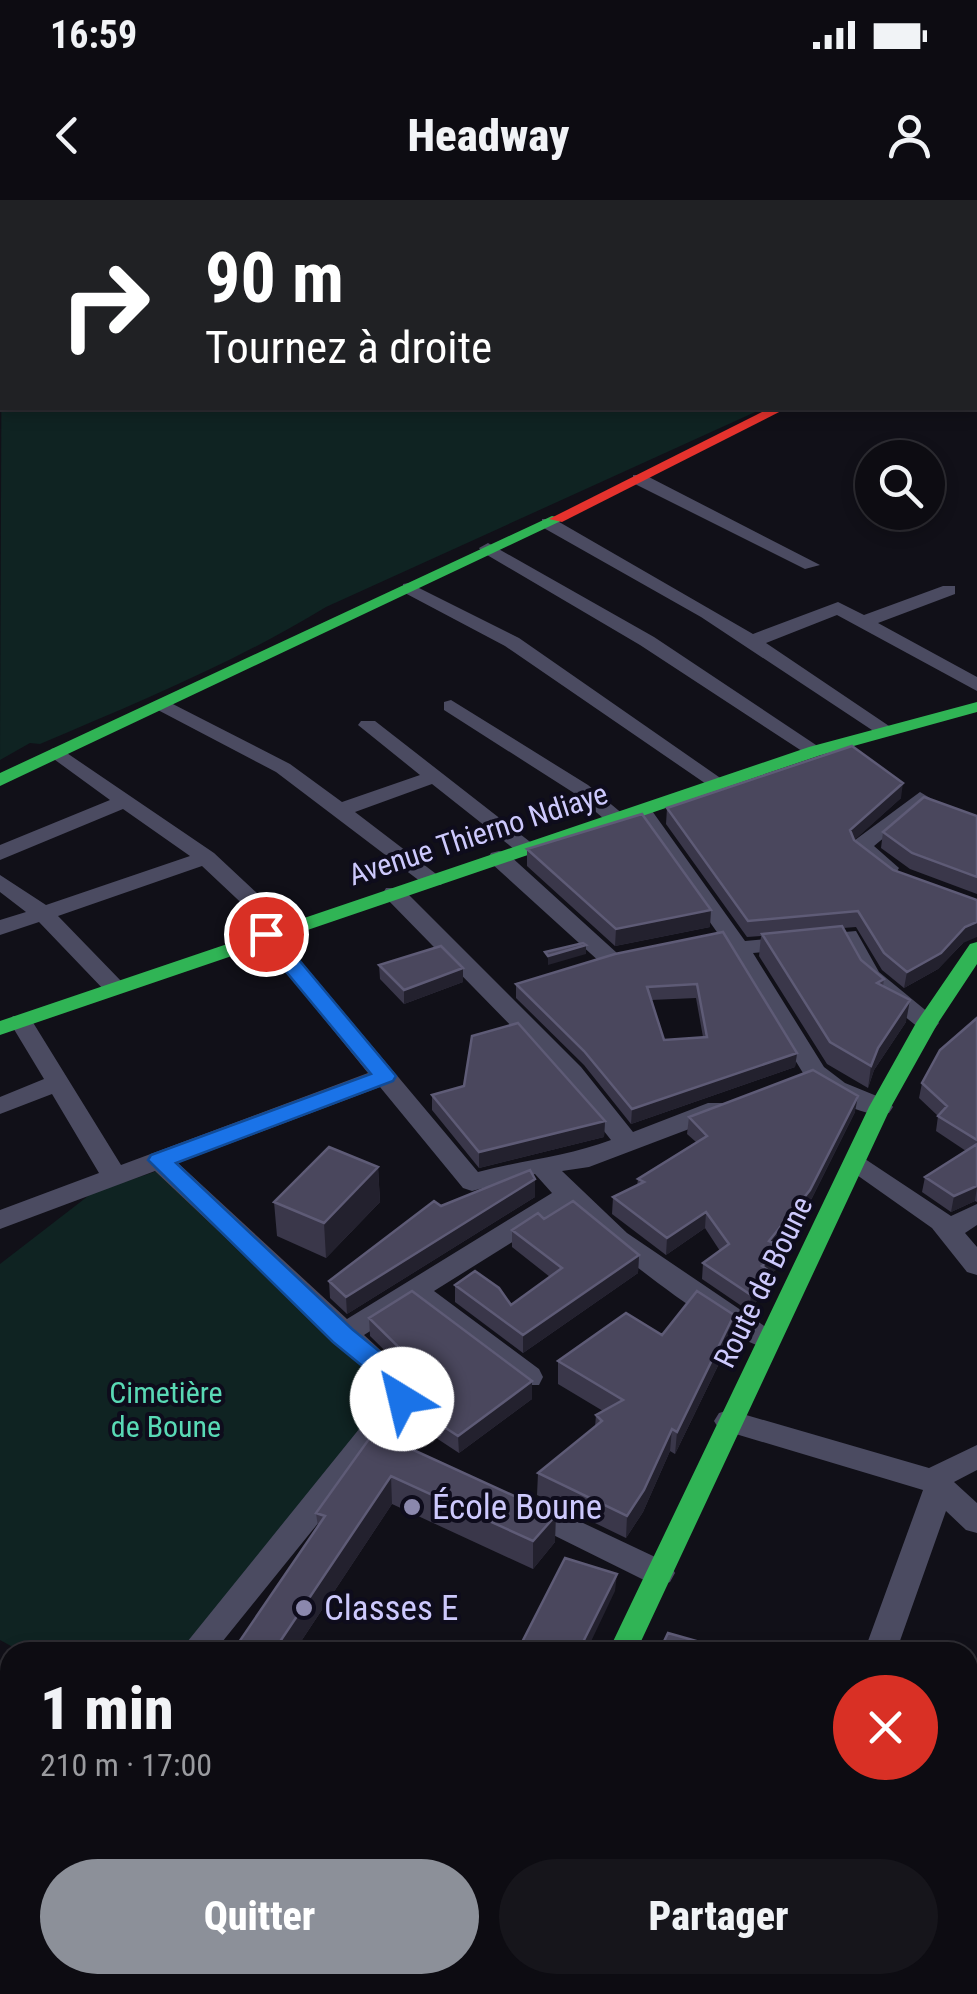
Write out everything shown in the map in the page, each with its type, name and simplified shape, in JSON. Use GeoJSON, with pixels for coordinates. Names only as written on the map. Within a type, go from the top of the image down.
{"type":"FeatureCollection","features":[{"type":"Feature","properties":{"kind":"street"},"geometry":{"type":"LineString","coordinates":[[0,780],[639,480],[776,410]]}},
{"type":"Feature","properties":{"kind":"street"},"geometry":{"type":"LineString","coordinates":[[639,480],[810,565]]}},
{"type":"Feature","properties":{"kind":"street"},"geometry":{"type":"LineString","coordinates":[[548,523],[752,641],[885,730]]}},
{"type":"Feature","properties":{"kind":"street"},"geometry":{"type":"LineString","coordinates":[[488,548],[659,648],[815,752]]}},
{"type":"Feature","properties":{"kind":"street"},"geometry":{"type":"LineString","coordinates":[[409,588],[512,642],[720,784]]}},
{"type":"Feature","properties":{"kind":"street"},"geometry":{"type":"LineString","coordinates":[[862,622],[948,590]]}},
{"type":"Feature","properties":{"kind":"street"},"geometry":{"type":"LineString","coordinates":[[752,641],[830,608],[977,685]]}},
{"type":"Feature","properties":{"kind":"street"},"geometry":{"type":"LineString","coordinates":[[163,705],[284,768],[433,880]]}},
{"type":"Feature","properties":{"kind":"street"},"geometry":{"type":"LineString","coordinates":[[451,706],[581,789],[619,820]]}},
{"type":"Feature","properties":{"kind":"street","name":"Avenue Thierno Ndiaye"},"geometry":{"type":"LineString","coordinates":[[10,1025],[274,932],[815,752],[977,707]]}},
{"type":"Feature","properties":{"kind":"street"},"geometry":{"type":"LineString","coordinates":[[368,726],[527,848]]}},
{"type":"Feature","properties":{"kind":"street"},"geometry":{"type":"LineString","coordinates":[[843,743],[872,763]]}},
{"type":"Feature","properties":{"kind":"street"},"geometry":{"type":"LineString","coordinates":[[58,753],[206,858],[274,932],[466,1180],[479,1183],[541,1164],[580,1161],[744,1099]]}},
{"type":"Feature","properties":{"kind":"street"},"geometry":{"type":"LineString","coordinates":[[341,810],[436,776]]}},
{"type":"Feature","properties":{"kind":"street"},"geometry":{"type":"LineString","coordinates":[[914,884],[862,848],[911,792],[945,812]]}},
{"type":"Feature","properties":{"kind":"street"},"geometry":{"type":"LineString","coordinates":[[0,854],[128,800]]}},
{"type":"Feature","properties":{"kind":"street"},"geometry":{"type":"LineString","coordinates":[[643,812],[735,941],[806,1076],[880,1107]]}},
{"type":"Feature","properties":{"kind":"street"},"geometry":{"type":"LineString","coordinates":[[0,928],[206,858]]}},
{"type":"Feature","properties":{"kind":"street"},"geometry":{"type":"LineString","coordinates":[[499,858],[618,956],[576,968]]}},
{"type":"Feature","properties":{"kind":"street"},"geometry":{"type":"LineString","coordinates":[[0,882],[42,913],[114,987]]}},
{"type":"Feature","properties":{"kind":"street"},"geometry":{"type":"LineString","coordinates":[[394,893],[572,1074],[627,1142]]}},
{"type":"Feature","properties":{"kind":"street"},"geometry":{"type":"LineString","coordinates":[[696,940],[848,936],[869,976],[927,1023]]}},
{"type":"Feature","properties":{"kind":"street","name":"Route de Boune"},"geometry":{"type":"LineString","coordinates":[[627,1642],[880,1107],[927,1023],[977,948]]}},
{"type":"Feature","properties":{"kind":"street"},"geometry":{"type":"LineString","coordinates":[[493,994],[526,984]]}},
{"type":"Feature","properties":{"kind":"street"},"geometry":{"type":"LineString","coordinates":[[10,1025],[60,1082],[114,1176]]}},
{"type":"Feature","properties":{"kind":"street"},"geometry":{"type":"LineString","coordinates":[[0,1220],[385,1076]]}},
{"type":"Feature","properties":{"kind":"street"},"geometry":{"type":"LineString","coordinates":[[0,1106],[60,1082]]}},
{"type":"Feature","properties":{"kind":"street"},"geometry":{"type":"LineString","coordinates":[[160,1160],[342,1336],[404,1389],[402,1399],[375,1434],[203,1642]]}},
{"type":"Feature","properties":{"kind":"street"},"geometry":{"type":"LineString","coordinates":[[856,1162],[949,1230],[977,1265]]}},
{"type":"Feature","properties":{"kind":"street"},"geometry":{"type":"LineString","coordinates":[[541,1164],[567,1196],[642,1259],[766,1341]]}},
{"type":"Feature","properties":{"kind":"street"},"geometry":{"type":"LineString","coordinates":[[342,1336],[567,1196]]}},
{"type":"Feature","properties":{"kind":"street"},"geometry":{"type":"LineString","coordinates":[[949,1230],[977,1213]]}},
{"type":"Feature","properties":{"kind":"street"},"geometry":{"type":"LineString","coordinates":[[415,1291],[529,1377]]}},
{"type":"Feature","properties":{"kind":"street"},"geometry":{"type":"LineString","coordinates":[[729,1421],[936,1482],[977,1520]]}},
{"type":"Feature","properties":{"kind":"street"},"geometry":{"type":"LineString","coordinates":[[375,1434],[410,1451]]}},
{"type":"Feature","properties":{"kind":"street"},"geometry":{"type":"LineString","coordinates":[[883,1642],[936,1482],[977,1456]]}},
{"type":"Feature","properties":{"kind":"street"},"geometry":{"type":"LineString","coordinates":[[499,1495],[659,1573]]}},
{"type":"Feature","properties":{"kind":"green space"},"geometry":{"type":"Polygon","coordinates":[[[1,410],[760,410],[326,607],[186,681],[40,744],[30,743],[0,760],[1,410]]]}},
{"type":"Feature","properties":{"kind":"green space","name":"Cimetière de Boune"},"geometry":{"type":"Polygon","coordinates":[[[157,1171],[390,1394],[194,1642],[0,1640],[0,1264],[92,1193],[157,1171]]]}},
{"type":"Feature","properties":{"kind":"building"},"geometry":{"type":"Polygon","coordinates":[[[852,746],[903,783],[850,830],[854,840],[893,870],[977,900],[977,922],[965,927],[941,953],[907,972],[884,953],[858,911],[748,921],[667,808],[852,746]]]}},
{"type":"Feature","properties":{"kind":"building"},"geometry":{"type":"Polygon","coordinates":[[[924,797],[977,816],[977,877],[912,853],[883,832],[924,797]]]}},
{"type":"Feature","properties":{"kind":"building"},"geometry":{"type":"Polygon","coordinates":[[[642,814],[711,910],[616,929],[527,849],[642,814]]]}},
{"type":"Feature","properties":{"kind":"building"},"geometry":{"type":"Polygon","coordinates":[[[842,926],[861,960],[884,979],[877,983],[910,1000],[878,1048],[871,1066],[830,1042],[762,934],[842,926]]]}},
{"type":"Feature","properties":{"kind":"building"},"geometry":{"type":"Polygon","coordinates":[[[723,932],[797,1053],[632,1109],[584,1051],[516,984],[615,954],[723,932]],[[697,984],[647,987],[664,1040],[707,1037],[697,984]]]}},
{"type":"Feature","properties":{"kind":"building"},"geometry":{"type":"Polygon","coordinates":[[[586,945],[548,956],[545,952],[586,945]]]}},
{"type":"Feature","properties":{"kind":"building"},"geometry":{"type":"Polygon","coordinates":[[[441,946],[463,968],[404,990],[379,965],[441,946]]]}},
{"type":"Feature","properties":{"kind":"building"},"geometry":{"type":"Polygon","coordinates":[[[977,1018],[977,1140],[938,1116],[947,1106],[922,1083],[940,1050],[977,1018]]]}},
{"type":"Feature","properties":{"kind":"building"},"geometry":{"type":"Polygon","coordinates":[[[518,1023],[605,1121],[479,1152],[432,1095],[464,1086],[472,1036],[518,1023]]]}},
{"type":"Feature","properties":{"kind":"building"},"geometry":{"type":"Polygon","coordinates":[[[813,1070],[858,1096],[810,1190],[769,1241],[784,1248],[762,1266],[769,1271],[751,1295],[703,1263],[729,1244],[706,1212],[667,1238],[613,1197],[644,1182],[638,1179],[707,1136],[689,1117],[813,1070]]]}},
{"type":"Feature","properties":{"kind":"building"},"geometry":{"type":"Polygon","coordinates":[[[977,1144],[977,1186],[954,1196],[925,1177],[977,1144]]]}},
{"type":"Feature","properties":{"kind":"building"},"geometry":{"type":"Polygon","coordinates":[[[329,1147],[378,1167],[324,1223],[274,1202],[329,1147]]]}},
{"type":"Feature","properties":{"kind":"building"},"geometry":{"type":"Polygon","coordinates":[[[530,1170],[535,1179],[346,1297],[329,1281],[434,1201],[441,1206],[530,1170]]]}},
{"type":"Feature","properties":{"kind":"building"},"geometry":{"type":"Polygon","coordinates":[[[573,1201],[639,1255],[523,1335],[455,1285],[475,1271],[499,1288],[511,1305],[562,1268],[512,1230],[538,1213],[544,1219],[573,1201]]]}},
{"type":"Feature","properties":{"kind":"building"},"geometry":{"type":"Polygon","coordinates":[[[412,1291],[532,1381],[458,1436],[420,1411],[433,1381],[369,1318],[412,1291]]]}},
{"type":"Feature","properties":{"kind":"building"},"geometry":{"type":"Polygon","coordinates":[[[697,1291],[734,1315],[677,1432],[672,1429],[644,1490],[627,1516],[538,1473],[602,1421],[596,1415],[623,1400],[558,1361],[626,1313],[662,1335],[697,1291]]]}},
{"type":"Feature","properties":{"kind":"building"},"geometry":{"type":"Polygon","coordinates":[[[374,1432],[556,1515],[533,1541],[391,1476],[280,1642],[239,1642],[325,1516],[316,1513],[374,1432]]]}},
{"type":"Feature","properties":{"kind":"building"},"geometry":{"type":"Polygon","coordinates":[[[565,1558],[617,1574],[583,1642],[522,1642],[565,1558]]]}},
{"type":"Feature","properties":{"kind":"building"},"geometry":{"type":"Polygon","coordinates":[[[668,1633],[700,1642],[664,1642],[668,1633]]]}},
{"type":"Feature","properties":{"kind":"traffic: fast"},"geometry":{"type":"LineString","coordinates":[[0,780],[557,519]]}},
{"type":"Feature","properties":{"kind":"traffic: fast"},"geometry":{"type":"LineString","coordinates":[[0,1028],[815,751],[977,707]]}},
{"type":"Feature","properties":{"kind":"traffic: fast"},"geometry":{"type":"LineString","coordinates":[[627,1642],[880,1107],[927,1023],[977,948]]}},
{"type":"Feature","properties":{"kind":"traffic: jam"},"geometry":{"type":"LineString","coordinates":[[557,519],[776,410]]}},
{"type":"Feature","properties":{"kind":"place","name":"École Boune"},"geometry":{"type":"Point","coordinates":[412,1507]}},
{"type":"Feature","properties":{"kind":"place","name":"Classes E"},"geometry":{"type":"Point","coordinates":[304,1608]}},
{"type":"Feature","properties":{"kind":"route"},"geometry":{"type":"LineString","coordinates":[[266,934],[385,1076],[160,1160],[342,1336],[398,1380],[404,1389],[402,1399]]}}]}
